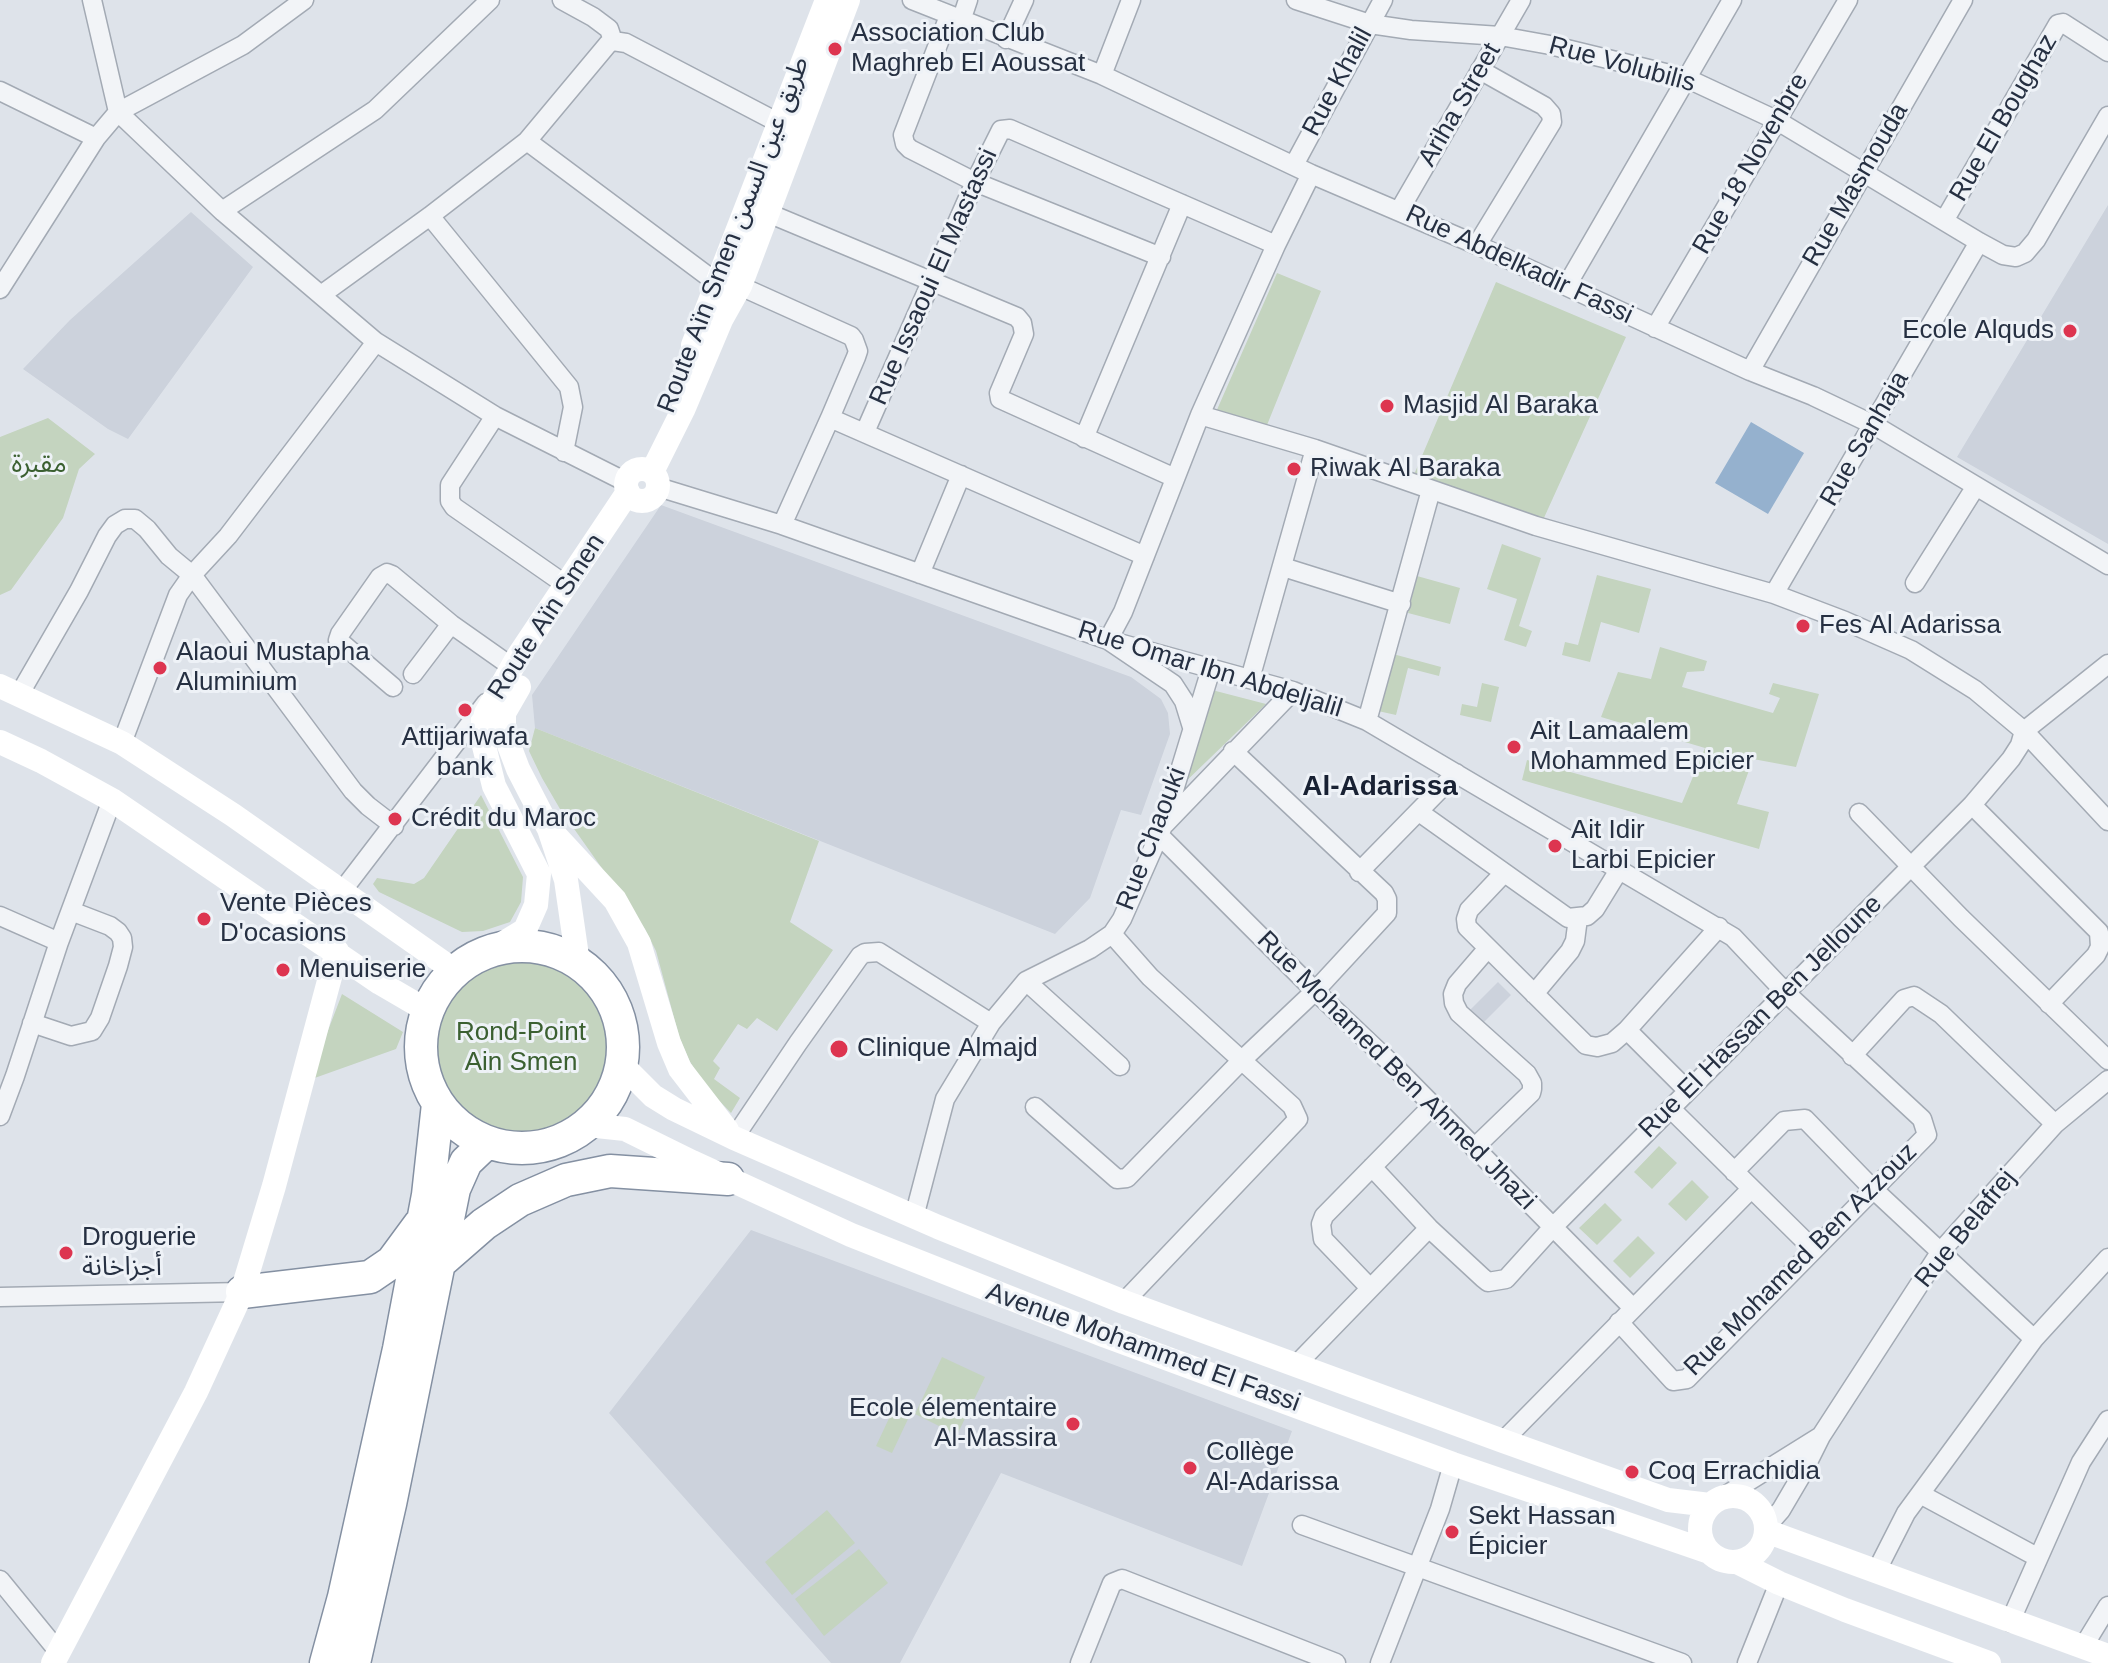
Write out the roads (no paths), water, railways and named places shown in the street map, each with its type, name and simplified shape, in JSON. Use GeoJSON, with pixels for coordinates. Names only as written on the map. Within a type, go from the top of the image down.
{"type":"FeatureCollection","features":[{"type":"Feature","properties":{"kind":"highway"},"geometry":{"type":"LineString","coordinates":[[509,947],[553,951],[578,963],[599,981],[614,1004],[623,1037],[622,1065],[609,1100],[587,1125],[563,1140],[539,1147],[515,1148],[487,1142],[458,1125],[438,1104],[427,1084],[421,1058],[421,1038],[428,1011],[439,990],[455,971],[489,952],[509,947]]}},
{"type":"Feature","properties":{"kind":"highway"},"geometry":{"type":"LineString","coordinates":[[326,1663],[384,1422],[424,1219],[438,1104]]}},
{"type":"Feature","properties":{"kind":"highway"},"geometry":{"type":"LineString","coordinates":[[354,1663],[390,1504],[437,1265],[459,1176],[466,1162],[487,1142]]}},
{"type":"Feature","properties":{"kind":"highway"},"geometry":{"type":"LineString","coordinates":[[437,1265],[484,1224],[520,1200],[566,1180],[610,1171],[728,1179]]}},
{"type":"Feature","properties":{"kind":"highway"},"geometry":{"type":"LineString","coordinates":[[242,1292],[370,1277],[392,1262],[424,1219]]}},
{"type":"Feature","properties":{"kind":"highway"},"geometry":{"type":"LineString","coordinates":[[242,1292],[356,1294],[386,1303],[404,1319]]}},
{"type":"Feature","properties":{"kind":"main road","name":"Route Aïn Smen طريق عين السمن"},"geometry":{"type":"LineString","coordinates":[[641,484],[683,410],[721,320],[728,285],[779,123],[827,0]]}},
{"type":"Feature","properties":{"kind":"main road","name":"Route Aïn Smen طريق عين السمن"},"geometry":{"type":"LineString","coordinates":[[728,285],[768,213],[848,0]]}},
{"type":"Feature","properties":{"kind":"main road","name":"Route Aïn Smen"},"geometry":{"type":"LineString","coordinates":[[489,952],[525,930],[533,916],[539,874],[494,786],[483,742],[483,719],[507,674],[566,585],[641,484]]}},
{"type":"Feature","properties":{"kind":"main road","name":"Route Aïn Smen"},"geometry":{"type":"LineString","coordinates":[[578,963],[566,880],[549,829],[508,745],[504,713],[641,484]]}},
{"type":"Feature","properties":{"kind":"main road"},"geometry":{"type":"LineString","coordinates":[[10,690],[122,743],[455,971]]}},
{"type":"Feature","properties":{"kind":"main road"},"geometry":{"type":"LineString","coordinates":[[0,742],[112,800],[380,983],[428,1011]]}},
{"type":"Feature","properties":{"kind":"main road"},"geometry":{"type":"LineString","coordinates":[[549,829],[615,900],[639,943],[669,1043],[680,1069],[734,1138]]}},
{"type":"Feature","properties":{"kind":"main road"},"geometry":{"type":"LineString","coordinates":[[56,1657],[196,1392],[242,1292],[337,951]]}},
{"type":"Feature","properties":{"kind":"main road","name":"Avenue Mohammed El Fassi"},"geometry":{"type":"LineString","coordinates":[[622,1065],[660,1101],[734,1138],[914,1217],[1124,1302],[1668,1500],[1715,1502],[1730,1496],[1750,1501],[1764,1517],[1766,1529],[2108,1656]]}},
{"type":"Feature","properties":{"kind":"main road","name":"Avenue Mohammed El Fassi"},"geometry":{"type":"LineString","coordinates":[[587,1125],[625,1129],[851,1235],[999,1295],[1453,1464],[1709,1552],[1727,1562],[1737,1562],[1845,1610],[1989,1663]]}},
{"type":"Feature","properties":{"kind":"main road"},"geometry":{"type":"LineString","coordinates":[[1709,1552],[1702,1541],[1700,1528],[1702,1516],[1715,1502]]}},
{"type":"Feature","properties":{"kind":"main road"},"geometry":{"type":"LineString","coordinates":[[1737,1562],[1757,1552],[1766,1529]]}},
{"type":"Feature","properties":{"kind":"street"},"geometry":{"type":"LineString","coordinates":[[92,0],[118,112]]}},
{"type":"Feature","properties":{"kind":"street"},"geometry":{"type":"LineString","coordinates":[[0,289],[96,138],[118,112],[243,45],[304,0]]}},
{"type":"Feature","properties":{"kind":"street"},"geometry":{"type":"LineString","coordinates":[[222,211],[375,110],[490,0]]}},
{"type":"Feature","properties":{"kind":"street"},"geometry":{"type":"LineString","coordinates":[[321,295],[527,141],[611,42],[609,29],[562,0]]}},
{"type":"Feature","properties":{"kind":"street","name":"Rue Abdelkadir Fassi"},"geometry":{"type":"LineString","coordinates":[[912,0],[1102,75],[1311,174],[1567,285],[1750,371],[1813,396],[1874,425],[2108,565]]}},
{"type":"Feature","properties":{"kind":"street"},"geometry":{"type":"LineString","coordinates":[[968,0],[955,18],[903,135],[905,144],[975,182],[1161,257]]}},
{"type":"Feature","properties":{"kind":"street"},"geometry":{"type":"LineString","coordinates":[[1006,39],[1024,0]]}},
{"type":"Feature","properties":{"kind":"street"},"geometry":{"type":"LineString","coordinates":[[1102,75],[1131,0]]}},
{"type":"Feature","properties":{"kind":"street","name":"Rue Volubilis"},"geometry":{"type":"LineString","coordinates":[[1296,0],[1370,24],[1500,36],[1686,78],[1776,120],[1979,242],[2003,255],[2016,257],[2025,253],[2036,240],[2108,116]]}},
{"type":"Feature","properties":{"kind":"street","name":"Rue Khalil"},"geometry":{"type":"LineString","coordinates":[[1294,165],[1383,0]]}},
{"type":"Feature","properties":{"kind":"street","name":"Ariha Street"},"geometry":{"type":"LineString","coordinates":[[1399,211],[1521,0]]}},
{"type":"Feature","properties":{"kind":"street"},"geometry":{"type":"LineString","coordinates":[[1567,285],[1732,0]]}},
{"type":"Feature","properties":{"kind":"street","name":"Rue 18 Novenbre"},"geometry":{"type":"LineString","coordinates":[[1655,328],[1848,0]]}},
{"type":"Feature","properties":{"kind":"street","name":"Rue Masmouda"},"geometry":{"type":"LineString","coordinates":[[1750,371],[1963,0]]}},
{"type":"Feature","properties":{"kind":"street","name":"Rue El Boughaz"},"geometry":{"type":"LineString","coordinates":[[1944,221],[2058,24],[2063,23],[2108,52]]}},
{"type":"Feature","properties":{"kind":"street"},"geometry":{"type":"LineString","coordinates":[[611,42],[626,43],[779,123]]}},
{"type":"Feature","properties":{"kind":"street"},"geometry":{"type":"LineString","coordinates":[[1477,245],[1552,122],[1551,114],[1544,106],[1480,70]]}},
{"type":"Feature","properties":{"kind":"street"},"geometry":{"type":"LineString","coordinates":[[0,91],[96,138]]}},
{"type":"Feature","properties":{"kind":"street","name":"Rue Omar Ibn Abdeljalil"},"geometry":{"type":"LineString","coordinates":[[118,112],[222,211],[376,342],[495,416],[564,452],[641,484],[782,525],[1108,640],[1293,691],[1367,721],[1719,927],[1748,951],[1785,992],[1922,1119],[1927,1135]]}},
{"type":"Feature","properties":{"kind":"street","name":"Rue Issaoui El Mastassi"},"geometry":{"type":"LineString","coordinates":[[865,432],[999,132],[1010,129],[1182,204]]}},
{"type":"Feature","properties":{"kind":"street"},"geometry":{"type":"LineString","coordinates":[[527,141],[728,285],[854,340],[858,351],[856,357],[782,525]]}},
{"type":"Feature","properties":{"kind":"street"},"geometry":{"type":"LineString","coordinates":[[1192,727],[1178,689],[1108,640],[1123,612],[1200,415],[1311,174]]}},
{"type":"Feature","properties":{"kind":"street"},"geometry":{"type":"LineString","coordinates":[[1084,438],[1182,204],[1276,245]]}},
{"type":"Feature","properties":{"kind":"street"},"geometry":{"type":"LineString","coordinates":[[768,213],[1021,320],[1024,334],[1000,389],[1000,399],[1175,478]]}},
{"type":"Feature","properties":{"kind":"street"},"geometry":{"type":"LineString","coordinates":[[430,216],[569,387],[573,407],[564,452]]}},
{"type":"Feature","properties":{"kind":"street","name":"Rue Sanhaja"},"geometry":{"type":"LineString","coordinates":[[1774,594],[1979,242]]}},
{"type":"Feature","properties":{"kind":"street"},"geometry":{"type":"LineString","coordinates":[[122,743],[178,595],[228,536],[376,342]]}},
{"type":"Feature","properties":{"kind":"street"},"geometry":{"type":"LineString","coordinates":[[1200,415],[1315,449],[1634,556],[1774,594],[1911,650],[1975,690],[2024,731],[2108,821]]}},
{"type":"Feature","properties":{"kind":"street"},"geometry":{"type":"LineString","coordinates":[[495,416],[450,485],[450,501],[454,507],[566,585]]}},
{"type":"Feature","properties":{"kind":"street"},"geometry":{"type":"LineString","coordinates":[[830,418],[1145,556]]}},
{"type":"Feature","properties":{"kind":"street"},"geometry":{"type":"LineString","coordinates":[[1250,679],[1315,449]]}},
{"type":"Feature","properties":{"kind":"street"},"geometry":{"type":"LineString","coordinates":[[920,574],[961,475]]}},
{"type":"Feature","properties":{"kind":"street"},"geometry":{"type":"LineString","coordinates":[[1915,583],[1976,486]]}},
{"type":"Feature","properties":{"kind":"street"},"geometry":{"type":"LineString","coordinates":[[1367,721],[1431,490]]}},
{"type":"Feature","properties":{"kind":"street"},"geometry":{"type":"LineString","coordinates":[[10,690],[115,525],[125,519],[135,519],[169,556],[192,575],[337,771],[368,806],[394,826]]}},
{"type":"Feature","properties":{"kind":"street"},"geometry":{"type":"LineString","coordinates":[[1283,567],[1401,604]]}},
{"type":"Feature","properties":{"kind":"street"},"geometry":{"type":"LineString","coordinates":[[342,891],[507,674],[387,573],[380,577],[338,640],[393,687]]}},
{"type":"Feature","properties":{"kind":"street"},"geometry":{"type":"LineString","coordinates":[[413,674],[451,624]]}},
{"type":"Feature","properties":{"kind":"street","name":"Rue Chaouki"},"geometry":{"type":"LineString","coordinates":[[914,1217],[945,1099],[991,1023],[1026,981],[1072,960],[1112,934],[1122,919],[1161,830],[1211,669]]}},
{"type":"Feature","properties":{"kind":"street"},"geometry":{"type":"LineString","coordinates":[[2024,731],[2105,672]]}},
{"type":"Feature","properties":{"kind":"street"},"geometry":{"type":"LineString","coordinates":[[1161,830],[1293,691]]}},
{"type":"Feature","properties":{"kind":"street","name":"Rue El Hassan Ben Jelloune"},"geometry":{"type":"LineString","coordinates":[[1429,1228],[1488,1282],[1506,1279],[1553,1227],[1972,805],[2011,759],[2024,731]]}},
{"type":"Feature","properties":{"kind":"street"},"geometry":{"type":"LineString","coordinates":[[1035,1107],[1117,1179],[1132,1175],[1241,1061],[1315,991],[1387,913],[1387,899],[1374,884],[1233,751]]}},
{"type":"Feature","properties":{"kind":"street"},"geometry":{"type":"LineString","coordinates":[[1359,872],[1456,773]]}},
{"type":"Feature","properties":{"kind":"street"},"geometry":{"type":"LineString","coordinates":[[0,1116],[59,942],[112,800]]}},
{"type":"Feature","properties":{"kind":"street"},"geometry":{"type":"LineString","coordinates":[[1972,805],[2099,932],[2100,947],[2096,955],[2049,1004]]}},
{"type":"Feature","properties":{"kind":"street"},"geometry":{"type":"LineString","coordinates":[[1419,812],[1568,918],[1578,918],[1595,909],[1619,870]]}},
{"type":"Feature","properties":{"kind":"street"},"geometry":{"type":"LineString","coordinates":[[1859,813],[2108,1060]]}},
{"type":"Feature","properties":{"kind":"street","name":"Rue Mohamed Ben Ahmed Jhazi"},"geometry":{"type":"LineString","coordinates":[[1161,830],[1315,991],[1433,1105],[1633,1308]]}},
{"type":"Feature","properties":{"kind":"street"},"geometry":{"type":"LineString","coordinates":[[1503,874],[1469,910],[1466,919],[1472,935],[1586,1045],[1597,1047],[1612,1043],[1627,1030],[1719,927]]}},
{"type":"Feature","properties":{"kind":"street"},"geometry":{"type":"LineString","coordinates":[[32,1023],[71,1036],[92,1031],[100,1018],[118,966],[122,938],[110,926],[71,911]]}},
{"type":"Feature","properties":{"kind":"street"},"geometry":{"type":"LineString","coordinates":[[0,916],[59,942]]}},
{"type":"Feature","properties":{"kind":"street"},"geometry":{"type":"LineString","coordinates":[[1534,994],[1570,951],[1575,941],[1578,918]]}},
{"type":"Feature","properties":{"kind":"street"},"geometry":{"type":"LineString","coordinates":[[1112,934],[1150,977],[1292,1106],[1297,1114],[1295,1124],[1124,1302]]}},
{"type":"Feature","properties":{"kind":"street"},"geometry":{"type":"LineString","coordinates":[[1474,1148],[1532,1089],[1527,1074],[1467,1020],[1454,1003],[1457,984],[1488,948]]}},
{"type":"Feature","properties":{"kind":"street"},"geometry":{"type":"LineString","coordinates":[[734,1138],[865,953],[879,952],[991,1023]]}},
{"type":"Feature","properties":{"kind":"street"},"geometry":{"type":"LineString","coordinates":[[1026,981],[1120,1066]]}},
{"type":"Feature","properties":{"kind":"street"},"geometry":{"type":"LineString","coordinates":[[1852,1056],[1904,999],[1914,996],[1941,1014],[2055,1124]]}},
{"type":"Feature","properties":{"kind":"street"},"geometry":{"type":"LineString","coordinates":[[1627,1030],[1688,1091]]}},
{"type":"Feature","properties":{"kind":"street","name":"Rue Belafrej"},"geometry":{"type":"LineString","coordinates":[[1766,1529],[1801,1476],[1821,1436],[1941,1251],[2055,1124],[2108,1080]]}},
{"type":"Feature","properties":{"kind":"street"},"geometry":{"type":"LineString","coordinates":[[1370,1288],[1323,1239],[1321,1224],[1324,1216],[1433,1105]]}},
{"type":"Feature","properties":{"kind":"street"},"geometry":{"type":"LineString","coordinates":[[1671,1109],[1813,1249]]}},
{"type":"Feature","properties":{"kind":"street"},"geometry":{"type":"LineString","coordinates":[[1734,1172],[1784,1121],[1805,1119],[1872,1188],[2034,1339]]}},
{"type":"Feature","properties":{"kind":"street","name":"Rue Mohamed Ben Azzouz"},"geometry":{"type":"LineString","coordinates":[[1619,1322],[1673,1381],[1692,1376],[1927,1135]]}},
{"type":"Feature","properties":{"kind":"street"},"geometry":{"type":"LineString","coordinates":[[1297,1364],[1429,1228],[1372,1167]]}},
{"type":"Feature","properties":{"kind":"street"},"geometry":{"type":"LineString","coordinates":[[1503,1441],[1751,1189]]}},
{"type":"Feature","properties":{"kind":"street"},"geometry":{"type":"LineString","coordinates":[[1876,1572],[1906,1513],[2034,1339],[2108,1258]]}},
{"type":"Feature","properties":{"kind":"street"},"geometry":{"type":"LineString","coordinates":[[0,1297],[242,1292]]}},
{"type":"Feature","properties":{"kind":"street"},"geometry":{"type":"LineString","coordinates":[[2010,1622],[2081,1462],[2108,1420]]}},
{"type":"Feature","properties":{"kind":"street","name":"Rue Belafrej"},"geometry":{"type":"LineString","coordinates":[[1715,1502],[1821,1436]]}},
{"type":"Feature","properties":{"kind":"street"},"geometry":{"type":"LineString","coordinates":[[1380,1663],[1440,1509],[1453,1464]]}},
{"type":"Feature","properties":{"kind":"street"},"geometry":{"type":"LineString","coordinates":[[1920,1494],[2037,1557]]}},
{"type":"Feature","properties":{"kind":"street"},"geometry":{"type":"LineString","coordinates":[[1302,1525],[1682,1663]]}},
{"type":"Feature","properties":{"kind":"street"},"geometry":{"type":"LineString","coordinates":[[1080,1663],[1112,1583],[1122,1579],[1336,1663]]}},
{"type":"Feature","properties":{"kind":"street"},"geometry":{"type":"LineString","coordinates":[[0,1580],[56,1657]]}},
{"type":"Feature","properties":{"kind":"street"},"geometry":{"type":"LineString","coordinates":[[1747,1663],[1779,1583]]}},
{"type":"Feature","properties":{"kind":"street"},"geometry":{"type":"LineString","coordinates":[[2083,1647],[2108,1606]]}},
{"type":"Feature","properties":{"kind":"water"},"geometry":{"type":"Polygon","coordinates":[[[1751,422],[1804,453],[1768,514],[1715,483],[1751,422]]]}},
{"type":"Feature","properties":{"kind":"place","name":"Association Club Maghreb El Aoussat"},"geometry":{"type":"Point","coordinates":[835,49]}},
{"type":"Feature","properties":{"kind":"place","name":"Ecole Alquds"},"geometry":{"type":"Point","coordinates":[2070,331]}},
{"type":"Feature","properties":{"kind":"place","name":"Masjid Al Baraka"},"geometry":{"type":"Point","coordinates":[1387,406]}},
{"type":"Feature","properties":{"kind":"place","name":"Riwak Al Baraka"},"geometry":{"type":"Point","coordinates":[1294,469]}},
{"type":"Feature","properties":{"kind":"place","name":"Fes Al Adarissa"},"geometry":{"type":"Point","coordinates":[1803,626]}},
{"type":"Feature","properties":{"kind":"place","name":"Alaoui Mustapha Aluminium"},"geometry":{"type":"Point","coordinates":[160,668]}},
{"type":"Feature","properties":{"kind":"place","name":"Attijariwafa bank"},"geometry":{"type":"Point","coordinates":[465,710]}},
{"type":"Feature","properties":{"kind":"place","name":"Ait Lamaalem Mohammed Epicier"},"geometry":{"type":"Point","coordinates":[1514,747]}},
{"type":"Feature","properties":{"kind":"place","name":"Crédit du Maroc"},"geometry":{"type":"Point","coordinates":[395,819]}},
{"type":"Feature","properties":{"kind":"place","name":"Ait Idir Larbi Epicier"},"geometry":{"type":"Point","coordinates":[1555,846]}},
{"type":"Feature","properties":{"kind":"place","name":"Vente Pièces D'ocasions"},"geometry":{"type":"Point","coordinates":[204,919]}},
{"type":"Feature","properties":{"kind":"place","name":"Menuiserie"},"geometry":{"type":"Point","coordinates":[283,970]}},
{"type":"Feature","properties":{"kind":"place","name":"Clinique Almajd"},"geometry":{"type":"Point","coordinates":[839,1049]}},
{"type":"Feature","properties":{"kind":"place","name":"Droguerie أجزاخانة"},"geometry":{"type":"Point","coordinates":[66,1253]}},
{"type":"Feature","properties":{"kind":"place","name":"Ecole élementaire Al-Massira"},"geometry":{"type":"Point","coordinates":[1073,1424]}},
{"type":"Feature","properties":{"kind":"place","name":"Collège Al-Adarissa"},"geometry":{"type":"Point","coordinates":[1190,1468]}},
{"type":"Feature","properties":{"kind":"place","name":"Coq Errachidia"},"geometry":{"type":"Point","coordinates":[1632,1472]}},
{"type":"Feature","properties":{"kind":"place","name":"Sekt Hassan Épicier"},"geometry":{"type":"Point","coordinates":[1452,1532]}},
{"type":"Feature","properties":{"kind":"district","name":"Al-Adarissa"},"geometry":{"type":"Point","coordinates":[1380,787]}},
{"type":"Feature","properties":{"kind":"park label","name":"مقبرة"},"geometry":{"type":"Point","coordinates":[39,465]}},
{"type":"Feature","properties":{"kind":"park label","name":"Rond-Point Ain Smen"},"geometry":{"type":"Point","coordinates":[521,1048]}}]}
